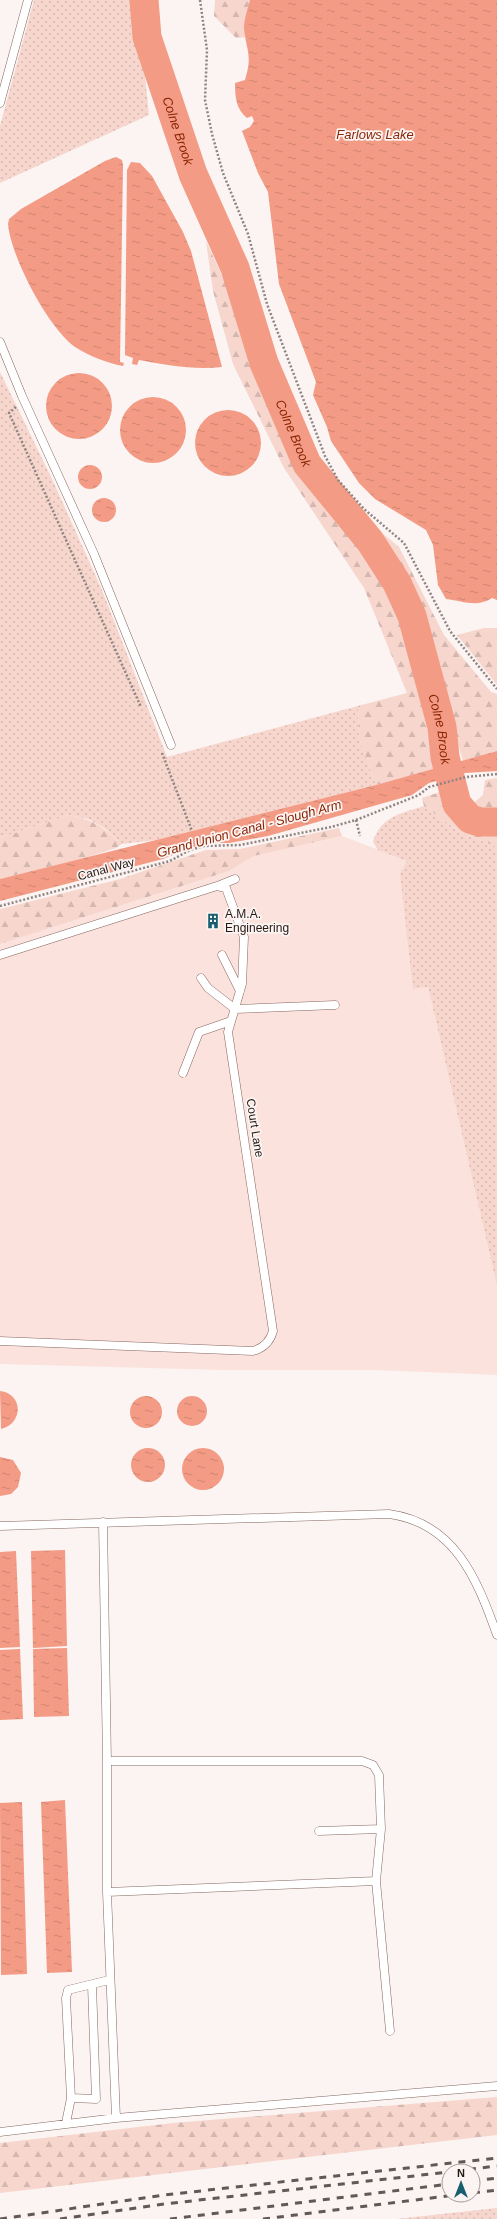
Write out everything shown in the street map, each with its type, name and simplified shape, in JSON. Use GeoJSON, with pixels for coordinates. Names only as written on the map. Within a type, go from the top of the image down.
{"type":"FeatureCollection","features":[{"type":"Feature","properties":{"kind":"lane"},"geometry":{"type":"LineString","coordinates":[[0,103],[28,0]]}},
{"type":"Feature","properties":{"kind":"lane"},"geometry":{"type":"LineString","coordinates":[[0,342],[94,554],[170,745]]}},
{"type":"Feature","properties":{"kind":"lane"},"geometry":{"type":"LineString","coordinates":[[0,955],[235,879]]}},
{"type":"Feature","properties":{"kind":"lane","name":"Court Lane"},"geometry":{"type":"LineString","coordinates":[[0,1341],[239,1352],[259,1350],[269,1342],[273,1331],[272,1318],[228,1032],[242,984],[244,937],[229,892],[220,885]]}},
{"type":"Feature","properties":{"kind":"lane"},"geometry":{"type":"LineString","coordinates":[[222,955],[240,991]]}},
{"type":"Feature","properties":{"kind":"lane"},"geometry":{"type":"LineString","coordinates":[[201,978],[208,988],[235,1009],[335,1005]]}},
{"type":"Feature","properties":{"kind":"lane"},"geometry":{"type":"LineString","coordinates":[[183,1073],[199,1032],[231,1021]]}},
{"type":"Feature","properties":{"kind":"lane"},"geometry":{"type":"LineString","coordinates":[[0,1526],[389,1514],[402,1516],[432,1528],[450,1542],[474,1580],[485,1602],[497,1635]]}},
{"type":"Feature","properties":{"kind":"lane"},"geometry":{"type":"LineString","coordinates":[[103,1522],[107,1761],[107,1892],[109,1980],[116,2118]]}},
{"type":"Feature","properties":{"kind":"lane"},"geometry":{"type":"LineString","coordinates":[[107,1761],[362,1761],[373,1765],[379,1775],[381,1829],[376,1881],[390,2031]]}},
{"type":"Feature","properties":{"kind":"lane"},"geometry":{"type":"LineString","coordinates":[[319,1831],[381,1829]]}},
{"type":"Feature","properties":{"kind":"lane"},"geometry":{"type":"LineString","coordinates":[[107,1892],[376,1881]]}},
{"type":"Feature","properties":{"kind":"lane"},"geometry":{"type":"LineString","coordinates":[[66,2123],[71,2098],[66,1998],[68,1990],[109,1980]]}},
{"type":"Feature","properties":{"kind":"lane"},"geometry":{"type":"LineString","coordinates":[[71,2098],[96,2099],[92,1985]]}},
{"type":"Feature","properties":{"kind":"lane"},"geometry":{"type":"LineString","coordinates":[[0,2132],[116,2118],[497,2086]]}},
{"type":"Feature","properties":{"kind":"path"},"geometry":{"type":"LineString","coordinates":[[200,0],[207,50],[205,100],[212,134],[223,174],[248,234],[267,304],[325,456],[338,480],[364,509],[404,542],[450,631],[497,689]]}},
{"type":"Feature","properties":{"kind":"path"},"geometry":{"type":"LineString","coordinates":[[21,403],[9,413],[143,712]]}},
{"type":"Feature","properties":{"kind":"path"},"geometry":{"type":"LineString","coordinates":[[160,748],[192,831]]}},
{"type":"Feature","properties":{"kind":"path","name":"Canal Way"},"geometry":{"type":"LineString","coordinates":[[0,906],[163,863],[190,850],[204,846],[240,845],[331,827],[356,820],[419,795],[429,787],[466,777],[497,774]]}},
{"type":"Feature","properties":{"kind":"path"},"geometry":{"type":"LineString","coordinates":[[356,820],[360,836]]}},
{"type":"Feature","properties":{"kind":"shaded area"},"geometry":{"type":"Polygon","coordinates":[[[342,836],[408,861],[413,989],[428,987],[497,1286],[497,1375],[376,1370],[223,1370],[0,1364],[0,944],[229,871],[254,856],[342,836]]]}},
{"type":"Feature","properties":{"kind":"green space"},"geometry":{"type":"Polygon","coordinates":[[[34,0],[137,0],[149,115],[0,183],[0,126],[34,0]]]}},
{"type":"Feature","properties":{"kind":"green space"},"geometry":{"type":"Polygon","coordinates":[[[215,0],[250,0],[244,27],[247,37],[236,38],[214,16],[215,0]]]}},
{"type":"Feature","properties":{"kind":"green space"},"geometry":{"type":"Polygon","coordinates":[[[206,241],[262,362],[306,465],[370,544],[395,585],[410,616],[425,672],[438,768],[376,785],[359,738],[358,706],[407,693],[364,588],[284,468],[233,364],[213,291],[206,241]]]}},
{"type":"Feature","properties":{"kind":"green space"},"geometry":{"type":"Polygon","coordinates":[[[0,372],[53,481],[102,590],[167,757],[358,706],[359,738],[376,785],[156,840],[122,844],[104,828],[88,819],[69,815],[0,838],[0,372]]]}},
{"type":"Feature","properties":{"kind":"green space"},"geometry":{"type":"Polygon","coordinates":[[[382,533],[399,547],[444,635],[491,692],[497,694],[497,751],[463,761],[437,674],[417,620],[398,577],[379,547],[375,537],[382,533]]]}},
{"type":"Feature","properties":{"kind":"green space"},"geometry":{"type":"Polygon","coordinates":[[[484,628],[497,628],[497,685],[457,635],[484,628]]]}},
{"type":"Feature","properties":{"kind":"green space"},"geometry":{"type":"Polygon","coordinates":[[[497,778],[497,817],[486,817],[469,811],[470,806],[483,795],[485,780],[497,778]]]}},
{"type":"Feature","properties":{"kind":"green space"},"geometry":{"type":"Polygon","coordinates":[[[446,790],[455,817],[474,826],[497,825],[497,847],[460,832],[424,806],[422,798],[446,790]]]}},
{"type":"Feature","properties":{"kind":"green space"},"geometry":{"type":"Polygon","coordinates":[[[424,806],[460,832],[497,847],[497,1286],[428,987],[413,989],[400,874],[407,861],[378,850],[373,842],[377,833],[386,821],[399,814],[424,806]]]}},
{"type":"Feature","properties":{"kind":"green space"},"geometry":{"type":"Polygon","coordinates":[[[69,815],[85,819],[98,825],[122,844],[116,848],[88,857],[0,879],[0,838],[69,815]]]}},
{"type":"Feature","properties":{"kind":"green space"},"geometry":{"type":"Polygon","coordinates":[[[339,828],[342,836],[254,856],[229,871],[0,944],[0,909],[120,879],[206,850],[240,849],[339,828]]]}},
{"type":"Feature","properties":{"kind":"green space"},"geometry":{"type":"Polygon","coordinates":[[[497,2097],[497,2135],[0,2193],[0,2143],[173,2123],[497,2097]]]}},
{"type":"Feature","properties":{"kind":"green space"},"geometry":{"type":"Polygon","coordinates":[[[497,2208],[497,2219],[396,2219],[497,2208]]]}},
{"type":"Feature","properties":{"kind":"water"},"geometry":{"type":"Polygon","coordinates":[[[137,0],[151,0],[147,37],[137,10],[137,0]]]}},
{"type":"Feature","properties":{"kind":"water","name":"Farlows Lake"},"geometry":{"type":"Polygon","coordinates":[[[250,0],[497,0],[497,600],[492,598],[481,603],[475,603],[446,599],[438,585],[433,545],[426,530],[375,499],[359,483],[331,441],[327,427],[313,395],[316,382],[279,284],[268,192],[258,173],[242,131],[250,127],[254,121],[252,116],[247,118],[238,107],[235,83],[245,80],[247,71],[249,58],[244,28],[245,17],[250,0]]]}},
{"type":"Feature","properties":{"kind":"water"},"geometry":{"type":"Polygon","coordinates":[[[116,157],[122,160],[123,165],[120,362],[124,363],[123,366],[98,359],[75,347],[64,338],[32,291],[16,254],[8,224],[9,219],[21,209],[105,161],[116,157]]]}},
{"type":"Feature","properties":{"kind":"water"},"geometry":{"type":"Polygon","coordinates":[[[131,162],[140,163],[152,176],[183,232],[191,251],[222,367],[190,367],[139,360],[137,365],[132,364],[133,358],[125,355],[127,170],[131,162]]]}},
{"type":"Feature","properties":{"kind":"water"},"geometry":{"type":"Polygon","coordinates":[[[73,373],[85,373],[97,378],[107,388],[112,400],[110,419],[97,434],[85,439],[73,439],[61,434],[51,424],[46,412],[46,400],[51,388],[61,378],[73,373]]]}},
{"type":"Feature","properties":{"kind":"water"},"geometry":{"type":"Polygon","coordinates":[[[153,397],[166,399],[181,412],[184,417],[186,430],[184,443],[171,458],[166,461],[153,463],[140,461],[125,448],[122,443],[120,430],[122,417],[135,402],[140,399],[153,397]]]}},
{"type":"Feature","properties":{"kind":"water"},"geometry":{"type":"Polygon","coordinates":[[[228,410],[241,413],[251,420],[258,430],[261,443],[258,456],[251,466],[241,473],[228,476],[215,473],[205,466],[198,456],[195,443],[198,430],[205,420],[215,413],[228,410]]]}},
{"type":"Feature","properties":{"kind":"water"},"geometry":{"type":"Polygon","coordinates":[[[90,465],[99,468],[102,477],[99,486],[90,489],[81,486],[78,477],[81,468],[90,465]]]}},
{"type":"Feature","properties":{"kind":"water"},"geometry":{"type":"Polygon","coordinates":[[[104,498],[113,501],[116,510],[113,519],[104,522],[95,519],[92,510],[95,501],[104,498]]]}},
{"type":"Feature","properties":{"kind":"water","name":"Grand Union Canal - Slough Arm"},"geometry":{"type":"Polygon","coordinates":[[[497,751],[497,771],[465,773],[429,783],[412,795],[268,836],[229,843],[207,843],[163,859],[0,901],[0,879],[376,785],[497,751]]]}},
{"type":"Feature","properties":{"kind":"water"},"geometry":{"type":"Polygon","coordinates":[[[0,1391],[8,1393],[13,1398],[17,1403],[18,1409],[17,1416],[14,1421],[1,1429],[0,1391]]]}},
{"type":"Feature","properties":{"kind":"water"},"geometry":{"type":"Polygon","coordinates":[[[143,1396],[149,1396],[159,1403],[162,1412],[161,1418],[155,1425],[149,1428],[143,1428],[133,1421],[130,1415],[130,1409],[137,1399],[143,1396]]]}},
{"type":"Feature","properties":{"kind":"water"},"geometry":{"type":"Polygon","coordinates":[[[192,1396],[198,1397],[206,1405],[206,1417],[198,1425],[192,1426],[186,1425],[178,1417],[177,1411],[178,1405],[186,1397],[192,1396]]]}},
{"type":"Feature","properties":{"kind":"water"},"geometry":{"type":"Polygon","coordinates":[[[148,1448],[160,1453],[165,1465],[160,1477],[148,1482],[136,1477],[131,1465],[136,1453],[148,1448]]]}},
{"type":"Feature","properties":{"kind":"water"},"geometry":{"type":"Polygon","coordinates":[[[203,1448],[218,1454],[224,1469],[218,1484],[203,1490],[188,1484],[182,1469],[188,1454],[203,1448]]]}},
{"type":"Feature","properties":{"kind":"water"},"geometry":{"type":"Polygon","coordinates":[[[0,1457],[13,1460],[21,1473],[18,1487],[11,1494],[0,1496],[0,1457]]]}},
{"type":"Feature","properties":{"kind":"water"},"geometry":{"type":"Polygon","coordinates":[[[65,1550],[67,1646],[33,1648],[31,1551],[65,1550]]]}},
{"type":"Feature","properties":{"kind":"water"},"geometry":{"type":"Polygon","coordinates":[[[16,1551],[20,1647],[0,1648],[0,1552],[16,1551]]]}},
{"type":"Feature","properties":{"kind":"water"},"geometry":{"type":"Polygon","coordinates":[[[67,1648],[69,1716],[34,1717],[33,1649],[67,1648]]]}},
{"type":"Feature","properties":{"kind":"water"},"geometry":{"type":"Polygon","coordinates":[[[20,1649],[23,1719],[0,1720],[0,1650],[20,1649]]]}},
{"type":"Feature","properties":{"kind":"water"},"geometry":{"type":"Polygon","coordinates":[[[65,1800],[72,1972],[47,1973],[41,1802],[65,1800]]]}},
{"type":"Feature","properties":{"kind":"water"},"geometry":{"type":"Polygon","coordinates":[[[22,1802],[27,1974],[1,1975],[0,1803],[22,1802]]]}},
{"type":"Feature","properties":{"kind":"waterway","name":"Colne Brook"},"geometry":{"type":"LineString","coordinates":[[144,0],[147,37],[193,174],[235,268],[264,363],[307,464],[370,541],[397,583],[412,616],[442,727],[445,757],[457,804],[470,819],[480,822],[497,822]]}},
{"type":"Feature","properties":{"kind":"railway"},"geometry":{"type":"LineString","coordinates":[[0,2219],[164,2195],[497,2158]]}},
{"type":"Feature","properties":{"kind":"railway"},"geometry":{"type":"LineString","coordinates":[[481,2168],[497,2166]]}},
{"type":"Feature","properties":{"kind":"railway"},"geometry":{"type":"LineString","coordinates":[[60,2219],[164,2204],[441,2173]]}},
{"type":"Feature","properties":{"kind":"railway"},"geometry":{"type":"LineString","coordinates":[[481,2180],[497,2178]]}},
{"type":"Feature","properties":{"kind":"railway"},"geometry":{"type":"LineString","coordinates":[[170,2219],[441,2185]]}},
{"type":"Feature","properties":{"kind":"railway"},"geometry":{"type":"LineString","coordinates":[[481,2192],[497,2190]]}},
{"type":"Feature","properties":{"kind":"railway"},"geometry":{"type":"LineString","coordinates":[[263,2219],[441,2197]]}},
{"type":"Feature","properties":{"kind":"place","name":"A.M.A. Engineering"},"geometry":{"type":"Point","coordinates":[213,921]}}]}
